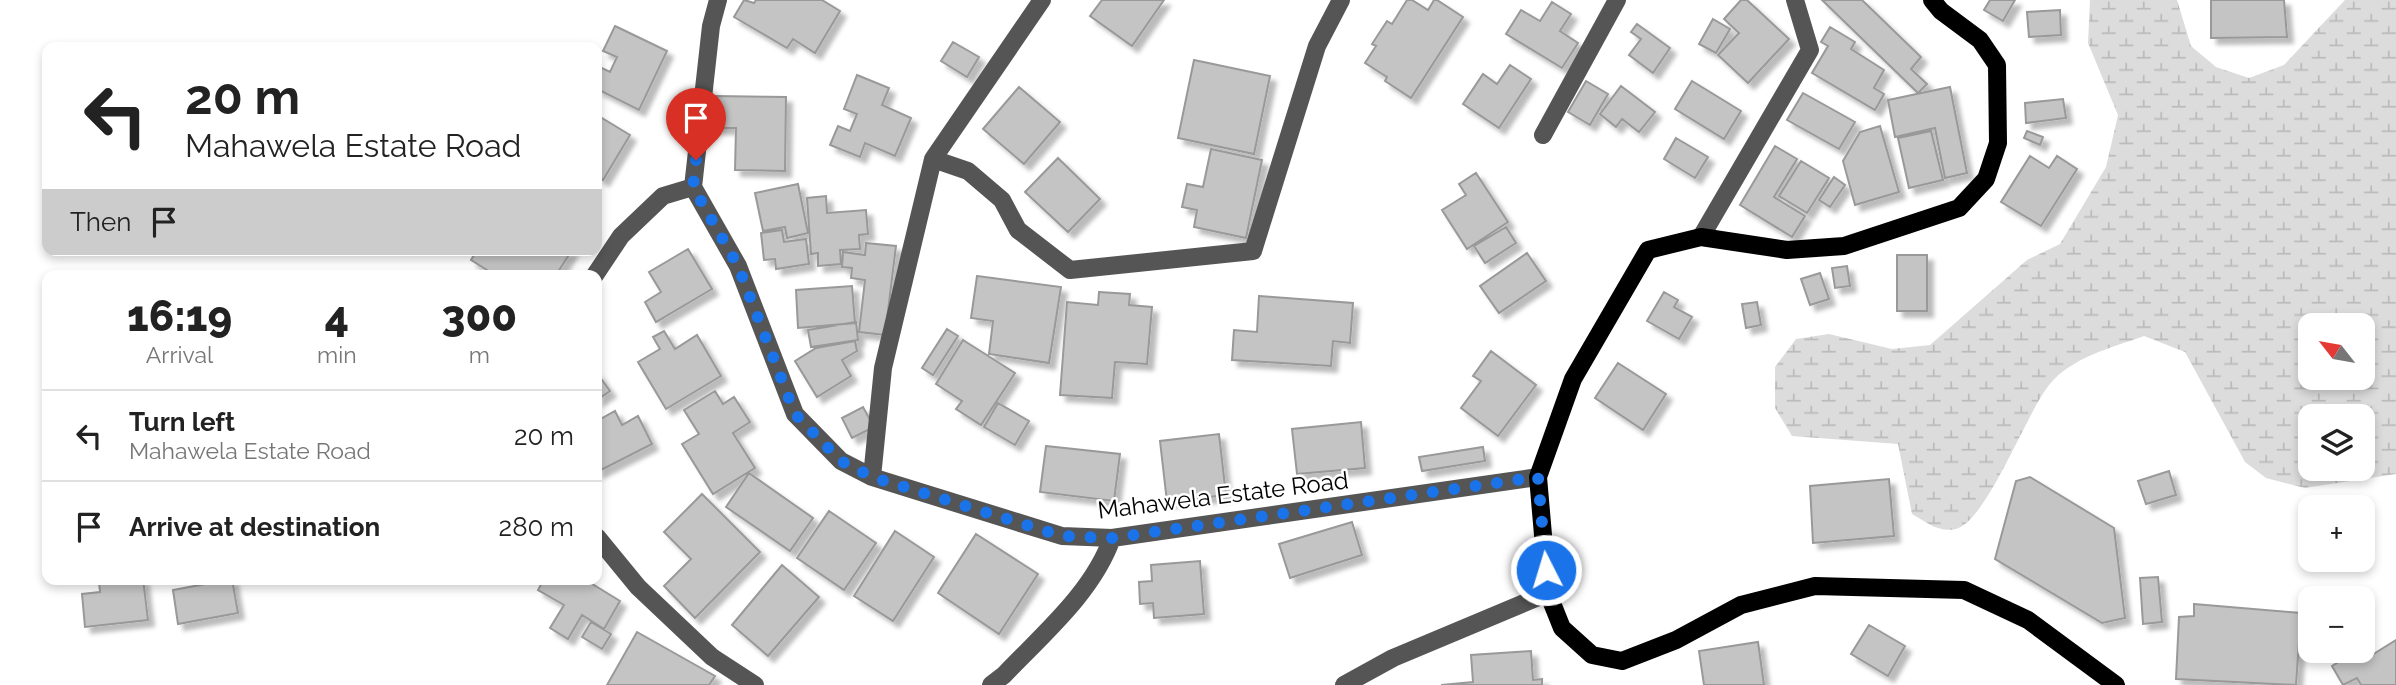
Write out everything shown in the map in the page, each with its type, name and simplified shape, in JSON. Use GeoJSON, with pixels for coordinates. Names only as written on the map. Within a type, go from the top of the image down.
{"type":"FeatureCollection","features":[{"type":"Feature","properties":{"kind":"main road"},"geometry":{"type":"LineString","coordinates":[[1932,0],[1941,11],[1980,40],[1997,65],[1998,142],[1986,179],[1959,208],[1844,246],[1787,250],[1701,237],[1648,250],[1573,379],[1538,477],[1548,593],[1562,628],[1592,654],[1622,661],[1676,640],[1741,605],[1815,586],[1964,590],[2028,620],[2116,685]]}},
{"type":"Feature","properties":{"kind":"street"},"geometry":{"type":"LineString","coordinates":[[598,270],[621,236],[663,196],[693,187],[711,26],[718,0]]}},
{"type":"Feature","properties":{"kind":"street"},"geometry":{"type":"LineString","coordinates":[[872,477],[883,368],[933,159],[1042,0]]}},
{"type":"Feature","properties":{"kind":"street"},"geometry":{"type":"LineString","coordinates":[[933,159],[968,171],[1002,200],[1018,229],[1070,270],[1253,251],[1317,46],[1340,0]]}},
{"type":"Feature","properties":{"kind":"street"},"geometry":{"type":"LineString","coordinates":[[1543,135],[1617,0]]}},
{"type":"Feature","properties":{"kind":"street"},"geometry":{"type":"LineString","coordinates":[[1701,237],[1810,50],[1795,0]]}},
{"type":"Feature","properties":{"kind":"street","name":"Mahawela Estate Road"},"geometry":{"type":"LineString","coordinates":[[693,187],[738,266],[795,414],[841,461],[872,477],[1062,536],[1112,538],[1538,477]]}},
{"type":"Feature","properties":{"kind":"street"},"geometry":{"type":"LineString","coordinates":[[991,685],[1004,675],[1077,598],[1107,553],[1112,538]]}},
{"type":"Feature","properties":{"kind":"street"},"geometry":{"type":"LineString","coordinates":[[602,543],[647,596],[712,657],[755,685]]}},
{"type":"Feature","properties":{"kind":"street"},"geometry":{"type":"LineString","coordinates":[[1344,685],[1393,658],[1548,593]]}},
{"type":"Feature","properties":{"kind":"green space"},"geometry":{"type":"Polygon","coordinates":[[[2090,0],[2177,0],[2191,46],[2216,67],[2249,78],[2284,65],[2345,0],[2396,0],[2396,474],[2375,477],[2375,404],[2298,404],[2298,481],[2350,481],[2305,488],[2266,478],[2245,462],[2185,352],[2144,336],[2093,354],[2058,375],[2040,399],[1980,507],[1968,522],[1956,529],[1938,528],[1912,514],[1898,444],[1792,436],[1775,408],[1775,367],[1796,339],[1829,334],[1892,349],[1930,345],[2027,260],[2060,244],[2106,167],[2118,115],[2088,43],[2090,0]]]}},
{"type":"Feature","properties":{"kind":"building"},"geometry":{"type":"Polygon","coordinates":[[[744,0],[754,3],[756,0],[822,0],[840,11],[815,53],[793,39],[787,48],[734,17],[744,0]]]}},
{"type":"Feature","properties":{"kind":"building"},"geometry":{"type":"Polygon","coordinates":[[[1102,0],[1164,0],[1132,46],[1090,16],[1102,0]]]}},
{"type":"Feature","properties":{"kind":"building"},"geometry":{"type":"Polygon","coordinates":[[[1407,0],[1412,0],[1428,10],[1434,0],[1437,0],[1463,17],[1411,98],[1385,81],[1387,77],[1365,63],[1376,46],[1372,44],[1387,21],[1392,24],[1407,0]]]}},
{"type":"Feature","properties":{"kind":"building"},"geometry":{"type":"Polygon","coordinates":[[[1741,0],[1747,0],[1789,39],[1748,83],[1718,55],[1739,33],[1724,19],[1741,0]]]}},
{"type":"Feature","properties":{"kind":"building"},"geometry":{"type":"Polygon","coordinates":[[[1822,0],[1862,0],[1921,57],[1911,69],[1927,84],[1918,93],[1822,0]]]}},
{"type":"Feature","properties":{"kind":"building"},"geometry":{"type":"Polygon","coordinates":[[[1990,0],[2015,0],[2003,21],[1984,10],[1990,0]]]}},
{"type":"Feature","properties":{"kind":"building"},"geometry":{"type":"Polygon","coordinates":[[[2211,0],[2284,0],[2287,37],[2211,38],[2211,0]]]}},
{"type":"Feature","properties":{"kind":"building"},"geometry":{"type":"Polygon","coordinates":[[[1552,2],[1571,14],[1560,31],[1578,43],[1562,68],[1506,34],[1521,10],[1540,21],[1552,2]]]}},
{"type":"Feature","properties":{"kind":"building"},"geometry":{"type":"Polygon","coordinates":[[[2060,10],[2061,35],[2029,37],[2027,12],[2060,10]]]}},
{"type":"Feature","properties":{"kind":"building"},"geometry":{"type":"Polygon","coordinates":[[[1713,19],[1730,29],[1716,53],[1699,44],[1713,19]]]}},
{"type":"Feature","properties":{"kind":"building"},"geometry":{"type":"Polygon","coordinates":[[[1637,24],[1670,48],[1653,73],[1629,55],[1641,39],[1631,32],[1637,24]]]}},
{"type":"Feature","properties":{"kind":"building"},"geometry":{"type":"Polygon","coordinates":[[[615,26],[667,51],[639,110],[602,92],[602,68],[610,72],[617,57],[603,51],[615,26]]]}},
{"type":"Feature","properties":{"kind":"building"},"geometry":{"type":"Polygon","coordinates":[[[1830,27],[1855,42],[1851,49],[1884,70],[1874,88],[1884,94],[1875,110],[1812,73],[1828,46],[1821,42],[1830,27]]]}},
{"type":"Feature","properties":{"kind":"building"},"geometry":{"type":"Polygon","coordinates":[[[953,42],[979,57],[967,77],[941,61],[953,42]]]}},
{"type":"Feature","properties":{"kind":"building"},"geometry":{"type":"Polygon","coordinates":[[[1194,60],[1270,76],[1254,154],[1178,138],[1194,60]]]}},
{"type":"Feature","properties":{"kind":"building"},"geometry":{"type":"Polygon","coordinates":[[[1510,65],[1531,79],[1499,128],[1463,104],[1483,74],[1497,84],[1510,65]]]}},
{"type":"Feature","properties":{"kind":"building"},"geometry":{"type":"Polygon","coordinates":[[[857,75],[889,88],[882,105],[911,118],[895,156],[865,143],[860,157],[830,145],[838,126],[850,131],[857,114],[844,109],[857,75]]]}},
{"type":"Feature","properties":{"kind":"building"},"geometry":{"type":"Polygon","coordinates":[[[1586,81],[1608,94],[1590,125],[1568,112],[1586,81]]]}},
{"type":"Feature","properties":{"kind":"building"},"geometry":{"type":"Polygon","coordinates":[[[1692,81],[1741,111],[1724,139],[1675,109],[1692,81]]]}},
{"type":"Feature","properties":{"kind":"building"},"geometry":{"type":"Polygon","coordinates":[[[1621,86],[1655,112],[1639,132],[1622,119],[1616,127],[1600,114],[1621,86]]]}},
{"type":"Feature","properties":{"kind":"building"},"geometry":{"type":"Polygon","coordinates":[[[1019,87],[1060,122],[1024,164],[983,129],[1019,87]]]}},
{"type":"Feature","properties":{"kind":"building"},"geometry":{"type":"Polygon","coordinates":[[[1950,87],[1967,173],[1945,178],[1935,128],[1895,137],[1888,100],[1950,87]]]}},
{"type":"Feature","properties":{"kind":"building"},"geometry":{"type":"Polygon","coordinates":[[[1803,93],[1855,122],[1839,149],[1787,120],[1803,93]]]}},
{"type":"Feature","properties":{"kind":"building"},"geometry":{"type":"Polygon","coordinates":[[[716,96],[786,97],[785,171],[735,170],[736,128],[716,128],[716,96]]]}},
{"type":"Feature","properties":{"kind":"building"},"geometry":{"type":"Polygon","coordinates":[[[2063,99],[2066,118],[2026,123],[2025,103],[2063,99]]]}},
{"type":"Feature","properties":{"kind":"building"},"geometry":{"type":"Polygon","coordinates":[[[602,118],[630,135],[602,179],[602,118]]]}},
{"type":"Feature","properties":{"kind":"building"},"geometry":{"type":"Polygon","coordinates":[[[1880,126],[1899,192],[1855,205],[1843,161],[1860,132],[1880,126]]]}},
{"type":"Feature","properties":{"kind":"building"},"geometry":{"type":"Polygon","coordinates":[[[1931,131],[1943,180],[1909,188],[1898,138],[1931,131]]]}},
{"type":"Feature","properties":{"kind":"building"},"geometry":{"type":"Polygon","coordinates":[[[2027,131],[2043,137],[2040,145],[2024,138],[2027,131]]]}},
{"type":"Feature","properties":{"kind":"building"},"geometry":{"type":"Polygon","coordinates":[[[1676,138],[1708,157],[1695,178],[1664,159],[1676,138]]]}},
{"type":"Feature","properties":{"kind":"building"},"geometry":{"type":"Polygon","coordinates":[[[1775,146],[1797,159],[1774,197],[1805,216],[1792,237],[1740,205],[1775,146]]]}},
{"type":"Feature","properties":{"kind":"building"},"geometry":{"type":"Polygon","coordinates":[[[1211,149],[1262,160],[1246,238],[1194,227],[1197,210],[1182,207],[1187,184],[1203,187],[1211,149]]]}},
{"type":"Feature","properties":{"kind":"building"},"geometry":{"type":"Polygon","coordinates":[[[2030,156],[2049,168],[2057,156],[2077,169],[2041,226],[2001,202],[2030,156]]]}},
{"type":"Feature","properties":{"kind":"building"},"geometry":{"type":"Polygon","coordinates":[[[1058,158],[1100,199],[1068,232],[1025,192],[1058,158]]]}},
{"type":"Feature","properties":{"kind":"building"},"geometry":{"type":"Polygon","coordinates":[[[1801,161],[1829,178],[1807,213],[1779,196],[1801,161]]]}},
{"type":"Feature","properties":{"kind":"building"},"geometry":{"type":"Polygon","coordinates":[[[1476,173],[1508,222],[1467,249],[1442,210],[1466,195],[1459,184],[1476,173]]]}},
{"type":"Feature","properties":{"kind":"building"},"geometry":{"type":"Polygon","coordinates":[[[1834,177],[1845,185],[1830,207],[1819,200],[1834,177]]]}},
{"type":"Feature","properties":{"kind":"building"},"geometry":{"type":"Polygon","coordinates":[[[798,184],[808,233],[787,238],[785,227],[763,231],[755,193],[798,184]]]}},
{"type":"Feature","properties":{"kind":"building"},"geometry":{"type":"Polygon","coordinates":[[[826,196],[827,213],[866,210],[868,234],[859,235],[860,249],[840,250],[841,264],[818,266],[818,253],[811,254],[807,198],[826,196]]]}},
{"type":"Feature","properties":{"kind":"building"},"geometry":{"type":"Polygon","coordinates":[[[1506,227],[1516,243],[1485,263],[1474,246],[1506,227]]]}},
{"type":"Feature","properties":{"kind":"building"},"geometry":{"type":"Polygon","coordinates":[[[782,230],[784,242],[806,239],[809,264],[776,269],[775,259],[764,260],[761,233],[782,230]]]}},
{"type":"Feature","properties":{"kind":"building"},"geometry":{"type":"Polygon","coordinates":[[[866,243],[896,246],[885,335],[859,332],[865,280],[851,278],[852,268],[842,267],[843,252],[865,255],[866,243]]]}},
{"type":"Feature","properties":{"kind":"building"},"geometry":{"type":"Polygon","coordinates":[[[688,249],[712,289],[656,322],[645,302],[661,292],[649,272],[688,249]]]}},
{"type":"Feature","properties":{"kind":"building"},"geometry":{"type":"Polygon","coordinates":[[[1527,253],[1546,281],[1499,313],[1480,286],[1527,253]]]}},
{"type":"Feature","properties":{"kind":"building"},"geometry":{"type":"Polygon","coordinates":[[[1897,255],[1927,255],[1927,311],[1897,311],[1897,255]]]}},
{"type":"Feature","properties":{"kind":"building"},"geometry":{"type":"Polygon","coordinates":[[[473,256],[568,256],[559,270],[487,270],[471,260],[473,256]]]}},
{"type":"Feature","properties":{"kind":"building"},"geometry":{"type":"Polygon","coordinates":[[[1847,266],[1850,286],[1835,288],[1832,268],[1847,266]]]}},
{"type":"Feature","properties":{"kind":"building"},"geometry":{"type":"Polygon","coordinates":[[[1820,273],[1829,299],[1810,305],[1801,279],[1820,273]]]}},
{"type":"Feature","properties":{"kind":"building"},"geometry":{"type":"Polygon","coordinates":[[[977,276],[1061,287],[1049,363],[989,354],[993,321],[971,318],[977,276]]]}},
{"type":"Feature","properties":{"kind":"building"},"geometry":{"type":"Polygon","coordinates":[[[852,286],[855,323],[798,328],[796,290],[852,286]]]}},
{"type":"Feature","properties":{"kind":"building"},"geometry":{"type":"Polygon","coordinates":[[[1099,292],[1130,294],[1129,305],[1152,307],[1147,364],[1115,362],[1112,398],[1060,395],[1067,302],[1098,305],[1099,292]]]}},
{"type":"Feature","properties":{"kind":"building"},"geometry":{"type":"Polygon","coordinates":[[[1664,292],[1678,300],[1674,307],[1692,317],[1679,339],[1647,321],[1664,292]]]}},
{"type":"Feature","properties":{"kind":"building"},"geometry":{"type":"Polygon","coordinates":[[[1259,296],[1353,303],[1350,343],[1333,341],[1331,366],[1232,360],[1234,330],[1257,332],[1259,296]]]}},
{"type":"Feature","properties":{"kind":"building"},"geometry":{"type":"Polygon","coordinates":[[[1757,302],[1761,325],[1746,328],[1742,304],[1757,302]]]}},
{"type":"Feature","properties":{"kind":"building"},"geometry":{"type":"Polygon","coordinates":[[[856,322],[858,340],[811,347],[808,330],[856,322]]]}},
{"type":"Feature","properties":{"kind":"building"},"geometry":{"type":"Polygon","coordinates":[[[947,329],[958,336],[933,375],[922,368],[947,329]]]}},
{"type":"Feature","properties":{"kind":"building"},"geometry":{"type":"Polygon","coordinates":[[[664,331],[675,349],[697,335],[721,376],[666,409],[638,362],[660,349],[653,337],[664,331]]]}},
{"type":"Feature","properties":{"kind":"building"},"geometry":{"type":"Polygon","coordinates":[[[963,340],[1015,373],[981,425],[956,409],[962,401],[936,384],[963,340]]]}},
{"type":"Feature","properties":{"kind":"building"},"geometry":{"type":"Polygon","coordinates":[[[855,341],[857,351],[842,360],[851,376],[817,397],[795,361],[816,348],[855,341]]]}},
{"type":"Feature","properties":{"kind":"building"},"geometry":{"type":"Polygon","coordinates":[[[1491,351],[1536,385],[1498,436],[1461,408],[1481,381],[1473,376],[1491,351]]]}},
{"type":"Feature","properties":{"kind":"building"},"geometry":{"type":"Polygon","coordinates":[[[1618,363],[1666,394],[1643,430],[1595,398],[1618,363]]]}},
{"type":"Feature","properties":{"kind":"building"},"geometry":{"type":"Polygon","coordinates":[[[602,380],[610,391],[602,397],[602,380]]]}},
{"type":"Feature","properties":{"kind":"building"},"geometry":{"type":"Polygon","coordinates":[[[715,391],[723,404],[734,397],[750,422],[733,433],[755,468],[713,494],[682,444],[699,434],[684,410],[715,391]]]}},
{"type":"Feature","properties":{"kind":"building"},"geometry":{"type":"Polygon","coordinates":[[[998,403],[1029,421],[1015,445],[984,427],[998,403]]]}},
{"type":"Feature","properties":{"kind":"building"},"geometry":{"type":"Polygon","coordinates":[[[863,407],[874,427],[852,438],[842,418],[863,407]]]}},
{"type":"Feature","properties":{"kind":"building"},"geometry":{"type":"Polygon","coordinates":[[[615,411],[622,425],[638,416],[652,444],[602,469],[602,418],[615,411]]]}},
{"type":"Feature","properties":{"kind":"building"},"geometry":{"type":"Polygon","coordinates":[[[1361,422],[1365,468],[1297,474],[1292,429],[1361,422]]]}},
{"type":"Feature","properties":{"kind":"building"},"geometry":{"type":"Polygon","coordinates":[[[1219,434],[1226,495],[1167,502],[1160,441],[1219,434]]]}},
{"type":"Feature","properties":{"kind":"building"},"geometry":{"type":"Polygon","coordinates":[[[1046,446],[1120,454],[1114,501],[1040,492],[1046,446]]]}},
{"type":"Feature","properties":{"kind":"building"},"geometry":{"type":"Polygon","coordinates":[[[1483,447],[1485,461],[1422,471],[1419,457],[1483,447]]]}},
{"type":"Feature","properties":{"kind":"building"},"geometry":{"type":"Polygon","coordinates":[[[2169,471],[2176,495],[2146,504],[2138,481],[2169,471]]]}},
{"type":"Feature","properties":{"kind":"building"},"geometry":{"type":"Polygon","coordinates":[[[749,473],[813,518],[790,551],[726,507],[749,473]]]}},
{"type":"Feature","properties":{"kind":"building"},"geometry":{"type":"Polygon","coordinates":[[[2030,477],[2114,528],[2125,618],[2102,623],[1995,559],[2016,481],[2030,477]]]}},
{"type":"Feature","properties":{"kind":"building"},"geometry":{"type":"Polygon","coordinates":[[[1889,479],[1894,536],[1813,543],[1810,486],[1889,479]]]}},
{"type":"Feature","properties":{"kind":"building"},"geometry":{"type":"Polygon","coordinates":[[[702,494],[760,552],[695,618],[664,586],[691,559],[664,532],[702,494]]]}},
{"type":"Feature","properties":{"kind":"building"},"geometry":{"type":"Polygon","coordinates":[[[829,511],[876,543],[844,590],[797,558],[829,511]]]}},
{"type":"Feature","properties":{"kind":"building"},"geometry":{"type":"Polygon","coordinates":[[[1352,522],[1362,555],[1290,578],[1279,544],[1352,522]]]}},
{"type":"Feature","properties":{"kind":"building"},"geometry":{"type":"Polygon","coordinates":[[[895,531],[934,557],[893,621],[854,596],[895,531]]]}},
{"type":"Feature","properties":{"kind":"building"},"geometry":{"type":"Polygon","coordinates":[[[976,534],[1038,574],[999,634],[938,593],[976,534]]]}},
{"type":"Feature","properties":{"kind":"building"},"geometry":{"type":"Polygon","coordinates":[[[1200,561],[1204,614],[1154,618],[1153,603],[1140,604],[1139,582],[1152,581],[1151,565],[1200,561]]]}},
{"type":"Feature","properties":{"kind":"building"},"geometry":{"type":"Polygon","coordinates":[[[782,565],[819,597],[768,656],[732,625],[782,565]]]}},
{"type":"Feature","properties":{"kind":"building"},"geometry":{"type":"Polygon","coordinates":[[[2158,577],[2162,622],[2143,624],[2140,578],[2158,577]]]}},
{"type":"Feature","properties":{"kind":"building"},"geometry":{"type":"Polygon","coordinates":[[[99,585],[144,585],[148,620],[85,627],[82,594],[100,592],[99,585]]]}},
{"type":"Feature","properties":{"kind":"building"},"geometry":{"type":"Polygon","coordinates":[[[200,585],[233,585],[238,613],[178,624],[173,590],[200,585]]]}},
{"type":"Feature","properties":{"kind":"building"},"geometry":{"type":"Polygon","coordinates":[[[541,585],[594,585],[620,601],[604,629],[582,615],[568,639],[550,628],[564,605],[538,590],[541,585]]]}},
{"type":"Feature","properties":{"kind":"building"},"geometry":{"type":"Polygon","coordinates":[[[2194,604],[2298,613],[2296,685],[2176,679],[2179,617],[2194,616],[2194,604]]]}},
{"type":"Feature","properties":{"kind":"building"},"geometry":{"type":"Polygon","coordinates":[[[591,622],[611,634],[602,649],[582,637],[591,622]]]}},
{"type":"Feature","properties":{"kind":"building"},"geometry":{"type":"Polygon","coordinates":[[[1869,625],[1905,646],[1888,676],[1851,654],[1869,625]]]}},
{"type":"Feature","properties":{"kind":"building"},"geometry":{"type":"Polygon","coordinates":[[[637,632],[715,676],[709,685],[607,685],[637,632]]]}},
{"type":"Feature","properties":{"kind":"building"},"geometry":{"type":"Polygon","coordinates":[[[2396,640],[2396,685],[2361,685],[2357,678],[2343,685],[2332,666],[2337,663],[2375,663],[2375,653],[2396,640]]]}},
{"type":"Feature","properties":{"kind":"building"},"geometry":{"type":"Polygon","coordinates":[[[1758,642],[1764,685],[1704,685],[1699,651],[1758,642]]]}},
{"type":"Feature","properties":{"kind":"building"},"geometry":{"type":"Polygon","coordinates":[[[1531,651],[1533,680],[1542,679],[1542,685],[1441,685],[1473,682],[1471,655],[1531,651]]]}},
{"type":"Feature","properties":{"kind":"route"},"geometry":{"type":"LineString","coordinates":[[696,160],[693,187],[738,266],[795,414],[841,461],[872,477],[1062,536],[1112,538],[1538,477],[1546,570]]}}]}
